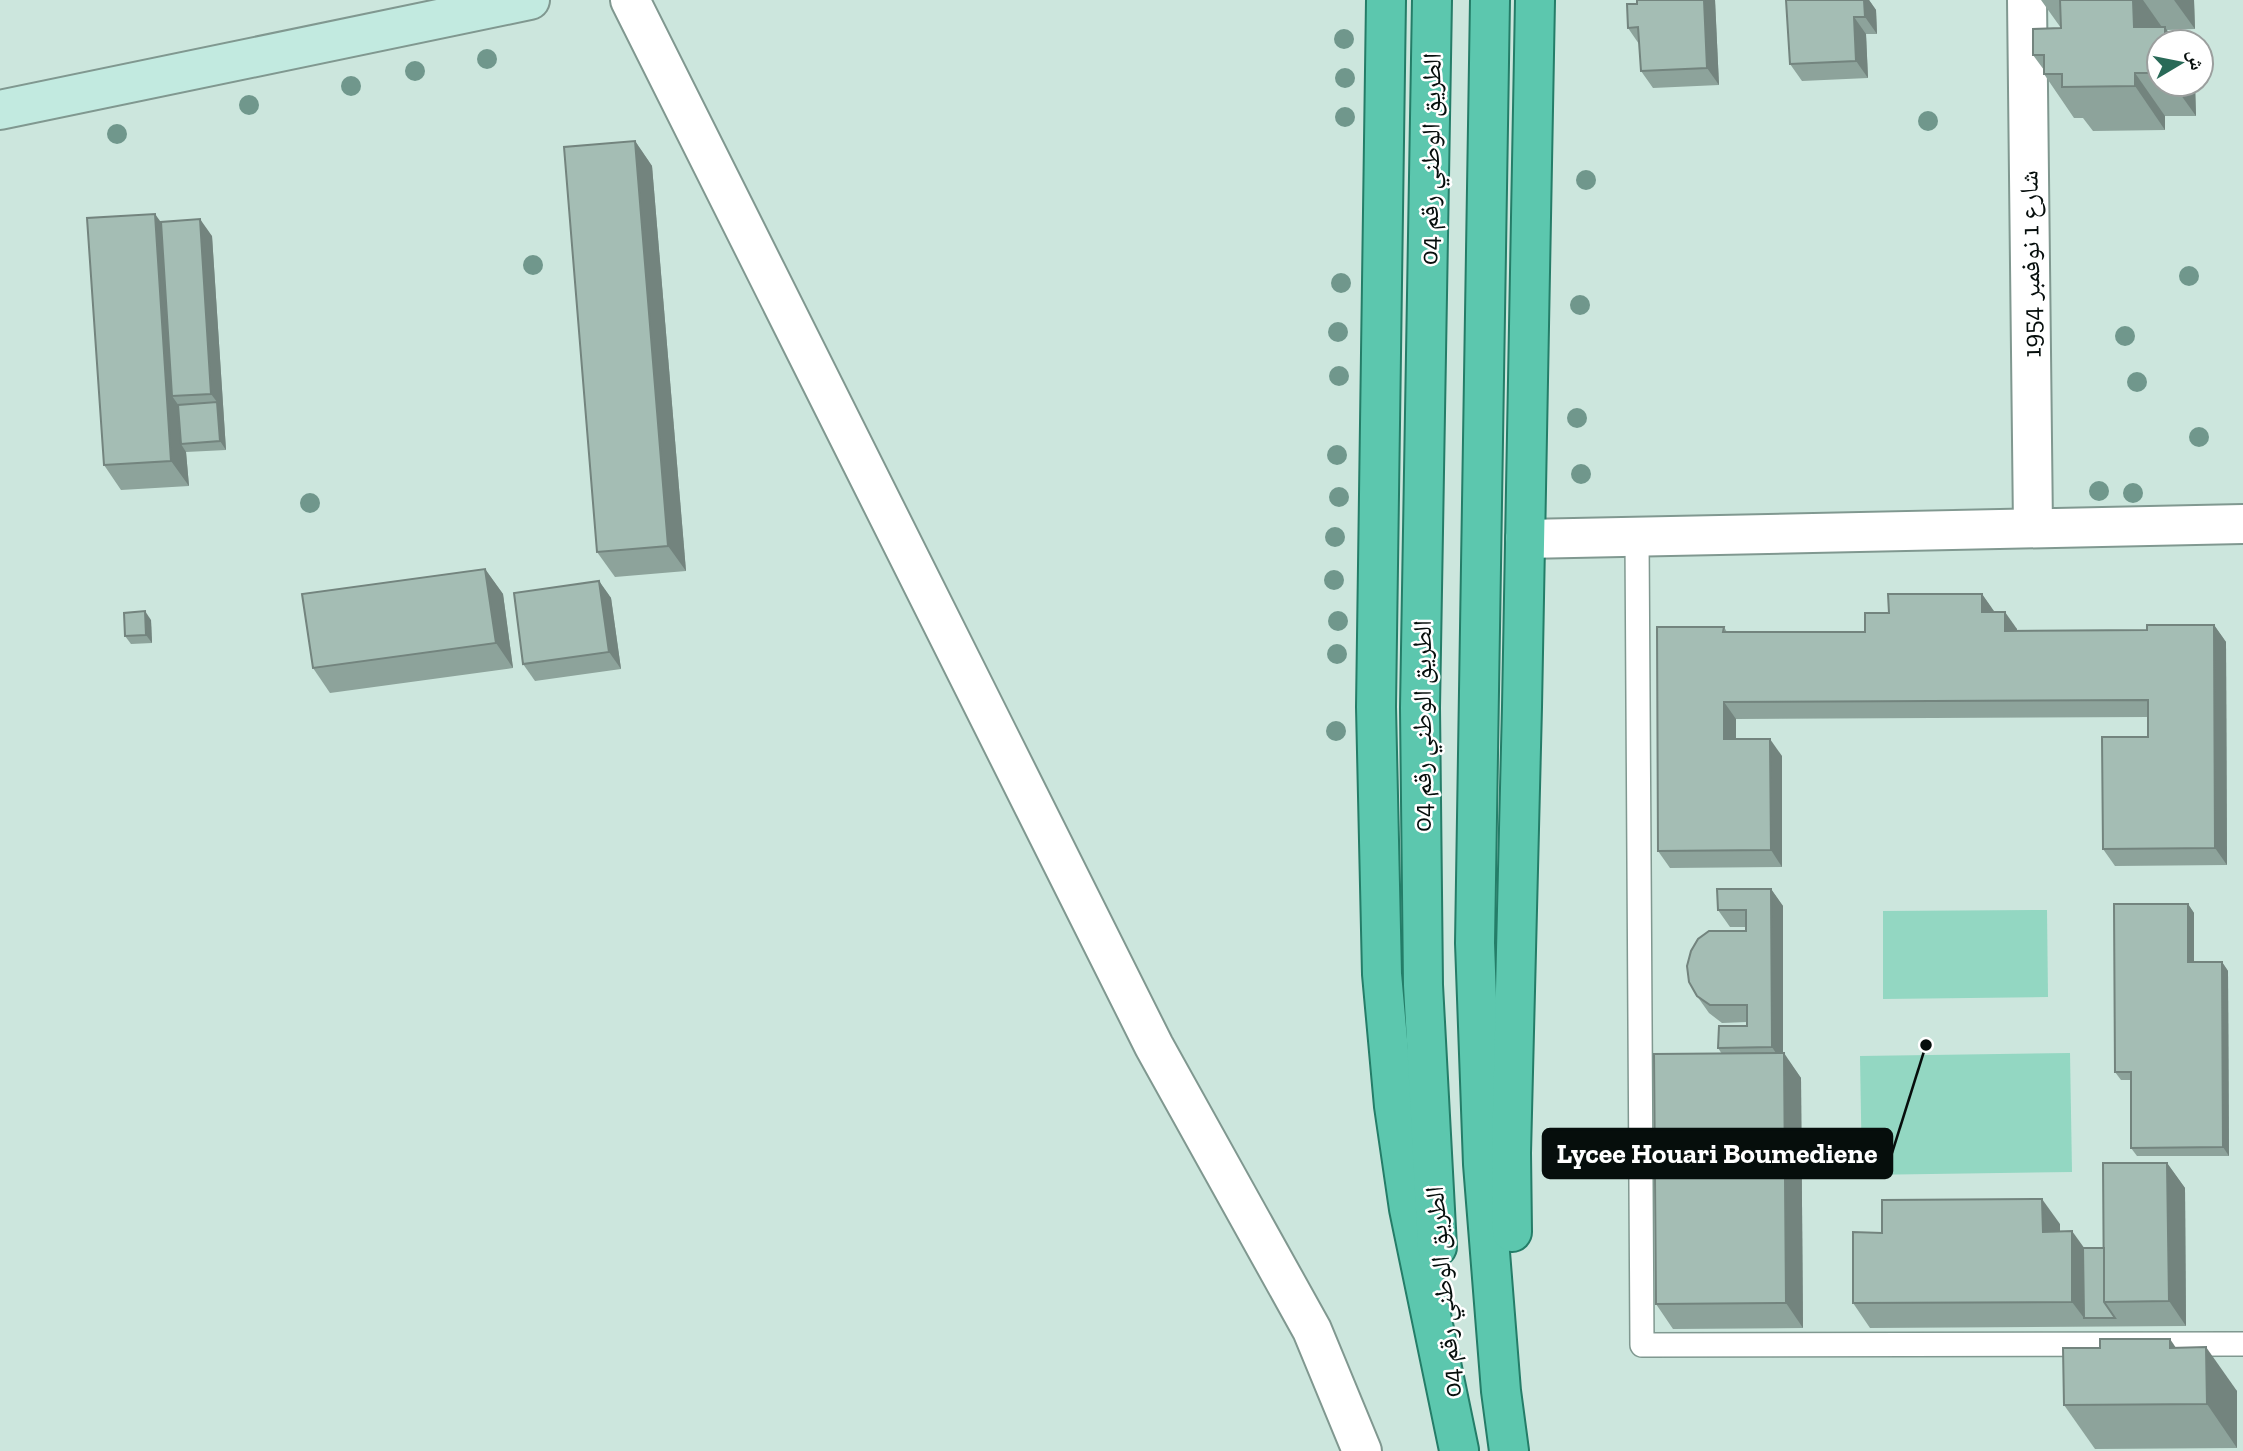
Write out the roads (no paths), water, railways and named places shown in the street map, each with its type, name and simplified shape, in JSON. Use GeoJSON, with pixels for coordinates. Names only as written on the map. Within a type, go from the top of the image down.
{"type":"FeatureCollection","features":[{"type":"Feature","properties":{"kind":"highway"},"geometry":{"type":"LineString","coordinates":[[1386,0],[1376,707],[1382,974],[1394,1105],[1409,1209],[1459,1451]]}},
{"type":"Feature","properties":{"kind":"highway","name":"الطريق الوطني رقم 04"},"geometry":{"type":"LineString","coordinates":[[1432,0],[1420,708],[1423,985],[1439,1290],[1459,1451]]}},
{"type":"Feature","properties":{"kind":"highway","name":"الطريق الوطني رقم 04"},"geometry":{"type":"LineString","coordinates":[[1490,0],[1475,943],[1483,1164],[1509,1451]]}},
{"type":"Feature","properties":{"kind":"highway"},"geometry":{"type":"LineString","coordinates":[[1516,1451],[1511,1153],[1535,0]]}},
{"type":"Feature","properties":{"kind":"main road"},"geometry":{"type":"LineString","coordinates":[[0,110],[530,0]]}},
{"type":"Feature","properties":{"kind":"street"},"geometry":{"type":"LineString","coordinates":[[631,0],[1154,1046],[1312,1330],[1362,1451]]}},
{"type":"Feature","properties":{"kind":"street","name":"شارع 1 نوفمبر 1954"},"geometry":{"type":"LineString","coordinates":[[2027,0],[2033,528]]}},
{"type":"Feature","properties":{"kind":"street"},"geometry":{"type":"LineString","coordinates":[[1525,539],[2243,524]]}},
{"type":"Feature","properties":{"kind":"lane"},"geometry":{"type":"LineString","coordinates":[[1637,537],[1642,1345],[2243,1344]]}},
{"type":"Feature","properties":{"kind":"place","name":"Lycee Houari Boumediene"},"geometry":{"type":"Point","coordinates":[1926,1045]}}]}
